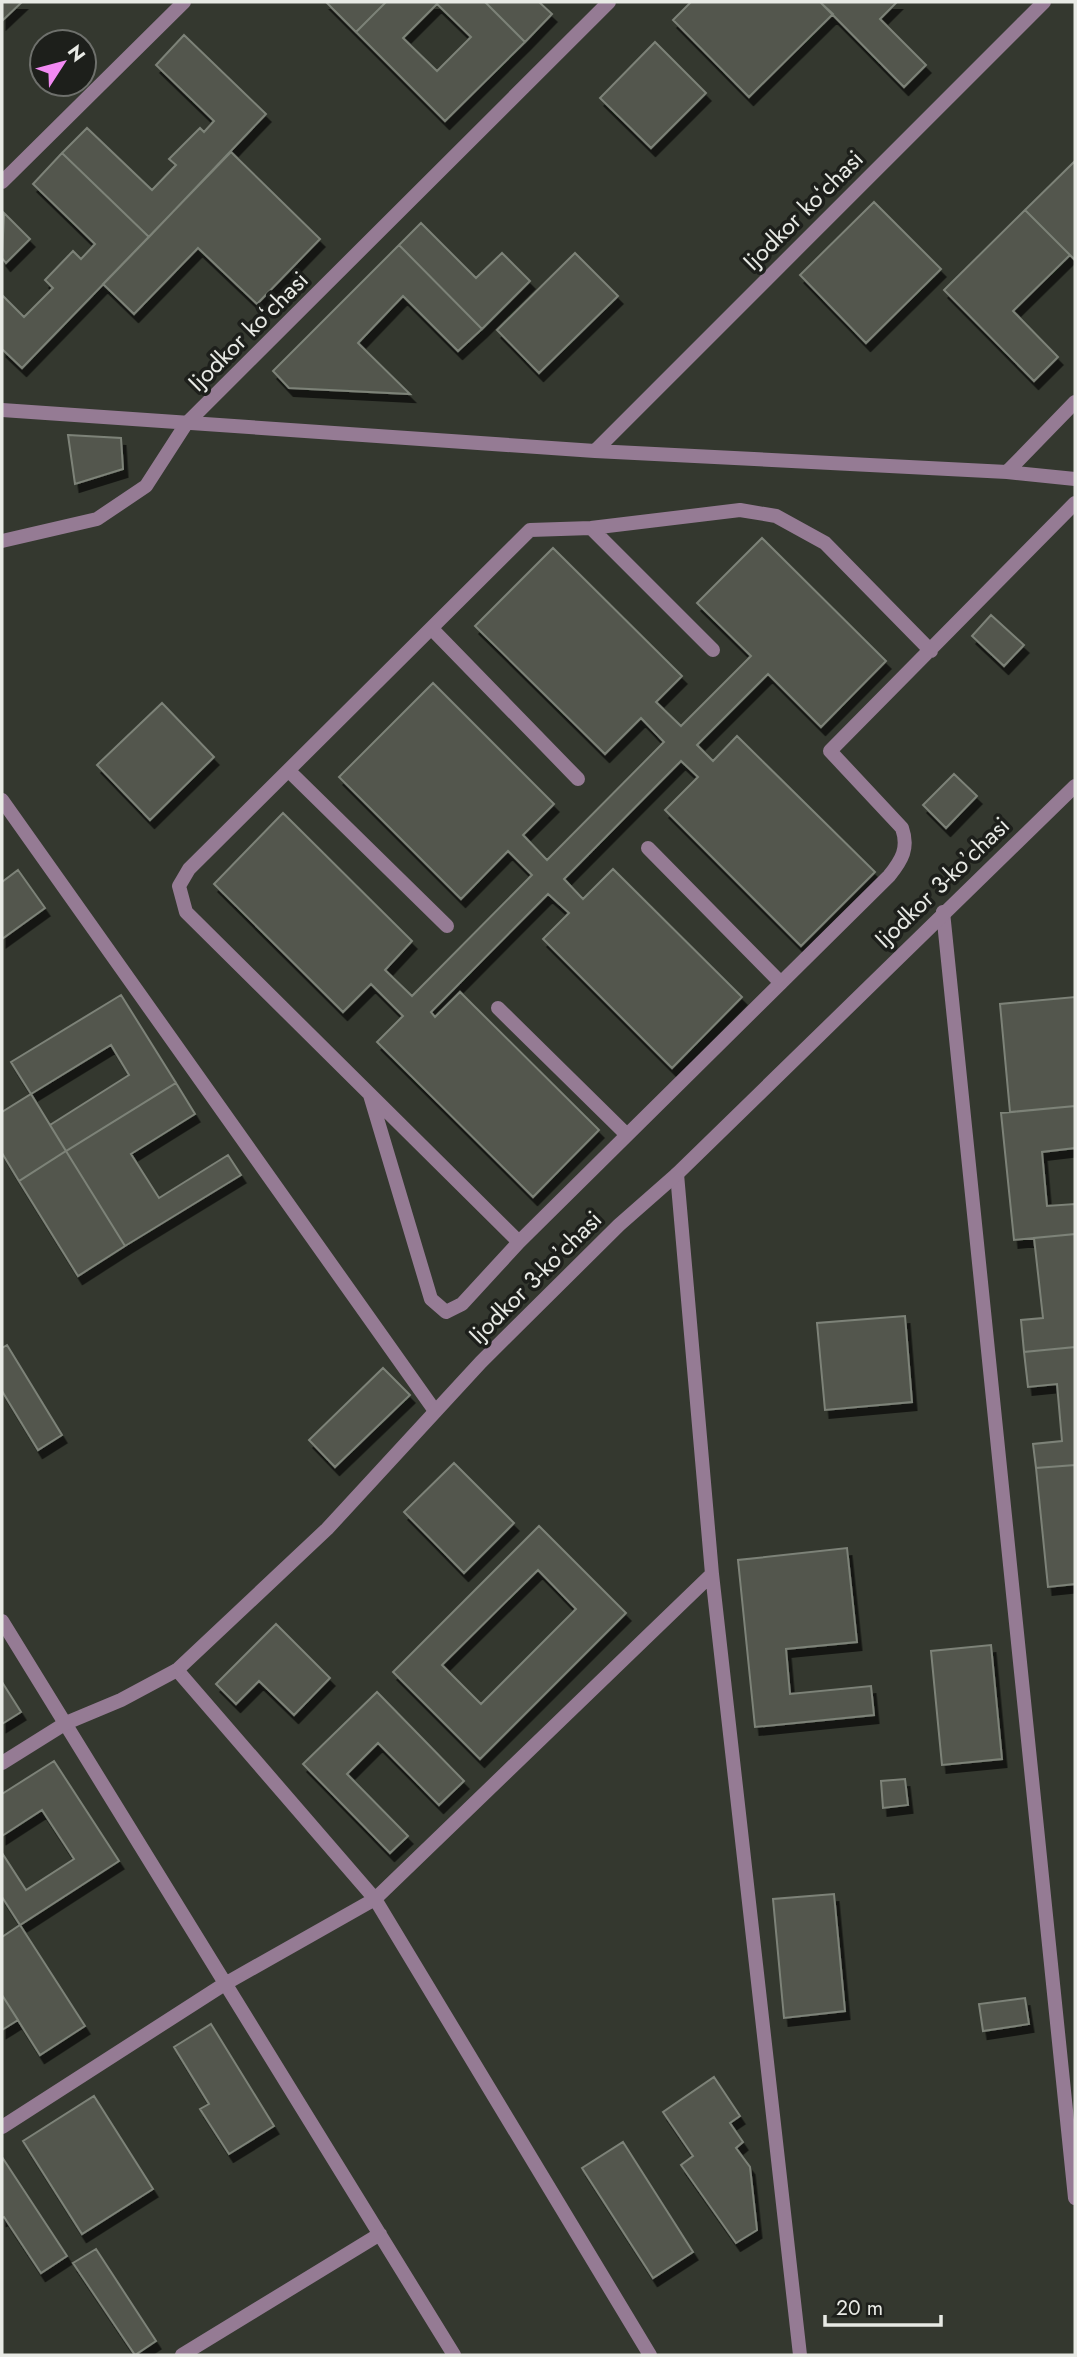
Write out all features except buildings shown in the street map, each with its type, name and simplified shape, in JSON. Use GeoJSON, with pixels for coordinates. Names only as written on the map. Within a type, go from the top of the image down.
{"type":"FeatureCollection","features":[{"type":"Feature","properties":{"kind":"street"},"geometry":{"type":"LineString","coordinates":[[2,182],[184,2]]}},
{"type":"Feature","properties":{"kind":"street","name":"Ijodkor koʻchasi"},"geometry":{"type":"LineString","coordinates":[[186,424],[609,2]]}},
{"type":"Feature","properties":{"kind":"street","name":"Ijodkor koʻchasi"},"geometry":{"type":"LineString","coordinates":[[595,451],[1044,2]]}},
{"type":"Feature","properties":{"kind":"street"},"geometry":{"type":"LineString","coordinates":[[1007,472],[1075,402]]}},
{"type":"Feature","properties":{"kind":"street","name":"Ijodkor koʻchasi"},"geometry":{"type":"LineString","coordinates":[[2,410],[595,451],[1007,472],[1075,479]]}},
{"type":"Feature","properties":{"kind":"street"},"geometry":{"type":"LineString","coordinates":[[2,541],[97,519],[146,486],[186,424]]}},
{"type":"Feature","properties":{"kind":"street"},"geometry":{"type":"LineString","coordinates":[[369,1093],[431,1299],[446,1312],[462,1304],[519,1242],[889,876],[902,859],[906,841],[902,828],[830,751],[1075,503]]}},
{"type":"Feature","properties":{"kind":"street"},"geometry":{"type":"LineString","coordinates":[[519,1242],[186,912],[179,886],[190,869],[530,530],[591,528],[740,510],[776,516],[825,543],[931,651]]}},
{"type":"Feature","properties":{"kind":"street"},"geometry":{"type":"LineString","coordinates":[[591,528],[713,650]]}},
{"type":"Feature","properties":{"kind":"street"},"geometry":{"type":"LineString","coordinates":[[432,629],[578,779]]}},
{"type":"Feature","properties":{"kind":"street"},"geometry":{"type":"LineString","coordinates":[[290,772],[447,926]]}},
{"type":"Feature","properties":{"kind":"street","name":"Ijodkor 3-koʼchasi"},"geometry":{"type":"LineString","coordinates":[[2,1763],[66,1723],[121,1700],[177,1670],[327,1529],[435,1411],[619,1225],[677,1174],[1075,786]]}},
{"type":"Feature","properties":{"kind":"street"},"geometry":{"type":"LineString","coordinates":[[2,800],[435,1411]]}},
{"type":"Feature","properties":{"kind":"street"},"geometry":{"type":"LineString","coordinates":[[648,848],[781,983]]}},
{"type":"Feature","properties":{"kind":"street"},"geometry":{"type":"LineString","coordinates":[[943,912],[1075,2198]]}},
{"type":"Feature","properties":{"kind":"street"},"geometry":{"type":"LineString","coordinates":[[498,1008],[627,1135]]}},
{"type":"Feature","properties":{"kind":"street"},"geometry":{"type":"LineString","coordinates":[[677,1174],[712,1574],[800,2355]]}},
{"type":"Feature","properties":{"kind":"street"},"geometry":{"type":"LineString","coordinates":[[2,2127],[223,1985],[375,1899],[712,1574]]}},
{"type":"Feature","properties":{"kind":"street"},"geometry":{"type":"LineString","coordinates":[[2,1621],[223,1985],[454,2355]]}},
{"type":"Feature","properties":{"kind":"street"},"geometry":{"type":"LineString","coordinates":[[177,1670],[375,1899],[650,2355]]}},
{"type":"Feature","properties":{"kind":"street"},"geometry":{"type":"LineString","coordinates":[[182,2355],[380,2234]]}}]}
